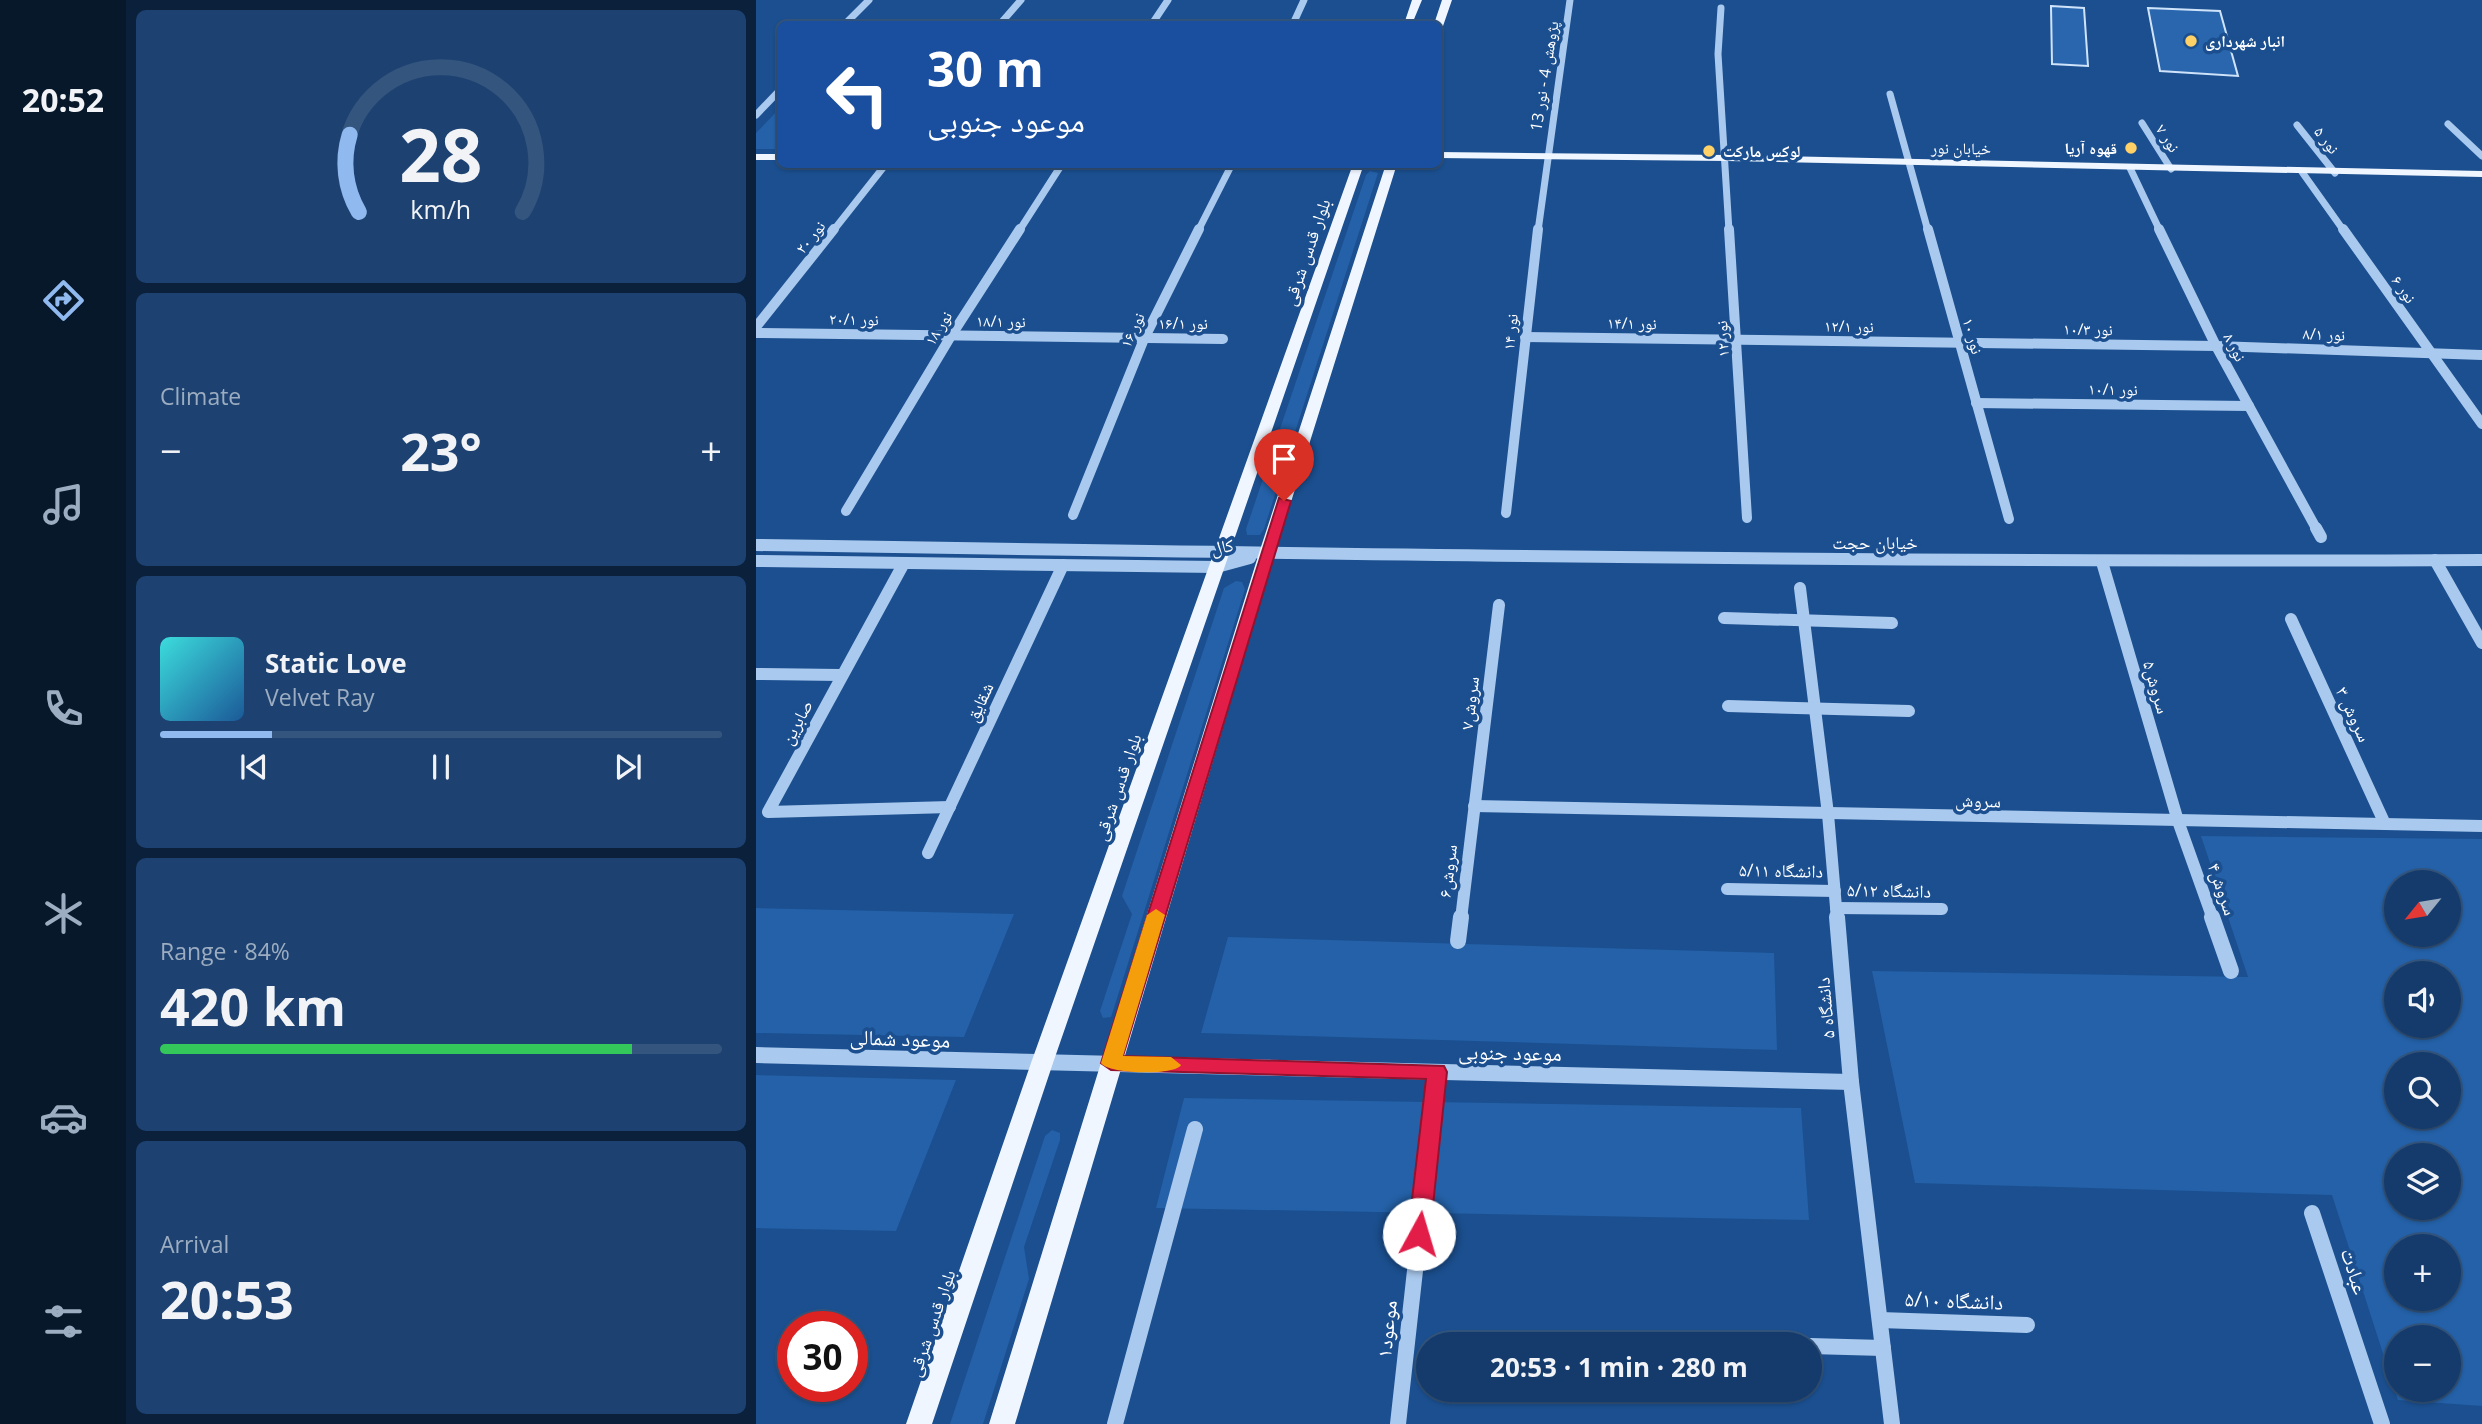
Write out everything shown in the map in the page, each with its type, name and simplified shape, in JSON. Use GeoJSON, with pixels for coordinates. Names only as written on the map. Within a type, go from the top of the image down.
{"type":"FeatureCollection","features":[{"type":"Feature","properties":{"kind":"main road"},"geometry":{"type":"LineString","coordinates":[[1409,21],[1417,0]]}},
{"type":"Feature","properties":{"kind":"main road"},"geometry":{"type":"LineString","coordinates":[[1440,21],[1447,0]]}},
{"type":"Feature","properties":{"kind":"main road","name":"خیابان نور"},"geometry":{"type":"LineString","coordinates":[[1442,155],[1727,158],[2335,173],[2482,174]]}},
{"type":"Feature","properties":{"kind":"main road"},"geometry":{"type":"LineString","coordinates":[[756,157],[777,157]]}},
{"type":"Feature","properties":{"kind":"main road","name":"بلوار قدس شرقی"},"geometry":{"type":"LineString","coordinates":[[919,1424],[1042,1063],[1358,168]]}},
{"type":"Feature","properties":{"kind":"main road"},"geometry":{"type":"LineString","coordinates":[[1002,1424],[1267,553],[1391,168]]}},
{"type":"Feature","properties":{"kind":"street"},"geometry":{"type":"LineString","coordinates":[[848,21],[869,0]]}},
{"type":"Feature","properties":{"kind":"street"},"geometry":{"type":"LineString","coordinates":[[1003,21],[1021,0]]}},
{"type":"Feature","properties":{"kind":"street"},"geometry":{"type":"LineString","coordinates":[[1155,21],[1168,0]]}},
{"type":"Feature","properties":{"kind":"street"},"geometry":{"type":"LineString","coordinates":[[1294,21],[1304,0]]}},
{"type":"Feature","properties":{"kind":"street","name":"پژوهش 4 - نور 13"},"geometry":{"type":"LineString","coordinates":[[1546,156],[1570,0]]}},
{"type":"Feature","properties":{"kind":"street","name":"نور ۱۲"},"geometry":{"type":"LineString","coordinates":[[1721,8],[1718,54],[1727,158],[1747,518]]}},
{"type":"Feature","properties":{"kind":"street"},"geometry":{"type":"LineString","coordinates":[[756,114],[777,93]]}},
{"type":"Feature","properties":{"kind":"street","name":"نور ۱۰"},"geometry":{"type":"LineString","coordinates":[[1890,94],[2009,519]]}},
{"type":"Feature","properties":{"kind":"street","name":"نور ۷"},"geometry":{"type":"LineString","coordinates":[[2142,123],[2171,169]]}},
{"type":"Feature","properties":{"kind":"street","name":"نور ۵"},"geometry":{"type":"LineString","coordinates":[[2297,124],[2335,173]]}},
{"type":"Feature","properties":{"kind":"street"},"geometry":{"type":"LineString","coordinates":[[2448,124],[2482,156]]}},
{"type":"Feature","properties":{"kind":"street","name":"نور ۱۴"},"geometry":{"type":"LineString","coordinates":[[1506,513],[1546,156]]}},
{"type":"Feature","properties":{"kind":"street","name":"نور ۸"},"geometry":{"type":"LineString","coordinates":[[2130,167],[2216,346],[2321,537]]}},
{"type":"Feature","properties":{"kind":"street","name":"نور ۲۰"},"geometry":{"type":"LineString","coordinates":[[756,327],[883,168]]}},
{"type":"Feature","properties":{"kind":"street","name":"نور ۱۸"},"geometry":{"type":"LineString","coordinates":[[846,511],[951,336],[1059,168]]}},
{"type":"Feature","properties":{"kind":"street","name":"نور ۱۶"},"geometry":{"type":"LineString","coordinates":[[1073,515],[1144,339],[1230,168]]}},
{"type":"Feature","properties":{"kind":"street","name":"نور ۶"},"geometry":{"type":"LineString","coordinates":[[2302,172],[2482,424]]}},
{"type":"Feature","properties":{"kind":"street","name":"نور ۲۰/۱"},"geometry":{"type":"LineString","coordinates":[[756,333],[951,336]]}},
{"type":"Feature","properties":{"kind":"street","name":"نور ۱۸/۱"},"geometry":{"type":"LineString","coordinates":[[951,336],[1144,339]]}},
{"type":"Feature","properties":{"kind":"street","name":"نور ۱۴/۱"},"geometry":{"type":"LineString","coordinates":[[1525,337],[1738,340]]}},
{"type":"Feature","properties":{"kind":"street","name":"نور ۱۶/۱"},"geometry":{"type":"LineString","coordinates":[[1144,339],[1223,339]]}},
{"type":"Feature","properties":{"kind":"street","name":"نور ۱۲/۱"},"geometry":{"type":"LineString","coordinates":[[1738,340],[1959,343]]}},
{"type":"Feature","properties":{"kind":"street","name":"نور ۱۰/۳"},"geometry":{"type":"LineString","coordinates":[[1959,343],[2216,346]]}},
{"type":"Feature","properties":{"kind":"street","name":"نور ۸/۱"},"geometry":{"type":"LineString","coordinates":[[2216,346],[2482,355]]}},
{"type":"Feature","properties":{"kind":"street","name":"نور ۱۰/۱"},"geometry":{"type":"LineString","coordinates":[[1976,403],[2249,406]]}},
{"type":"Feature","properties":{"kind":"street","name":"کال"},"geometry":{"type":"LineString","coordinates":[[756,545],[1219,560]]}},
{"type":"Feature","properties":{"kind":"street","name":"کال"},"geometry":{"type":"LineString","coordinates":[[756,561],[1063,565],[1219,560],[1267,553]]}},
{"type":"Feature","properties":{"kind":"street","name":"خیابان حجت"},"geometry":{"type":"LineString","coordinates":[[1267,553],[2102,562],[2482,560]]}},
{"type":"Feature","properties":{"kind":"street"},"geometry":{"type":"LineString","coordinates":[[2435,560],[2482,643]]}},
{"type":"Feature","properties":{"kind":"street","name":"سروش۵"},"geometry":{"type":"LineString","coordinates":[[2102,562],[2178,821]]}},
{"type":"Feature","properties":{"kind":"street","name":"صابرین"},"geometry":{"type":"LineString","coordinates":[[904,563],[768,812],[950,807]]}},
{"type":"Feature","properties":{"kind":"street","name":"شقایق"},"geometry":{"type":"LineString","coordinates":[[928,853],[1063,565]]}},
{"type":"Feature","properties":{"kind":"street","name":"دانشگاه ۵"},"geometry":{"type":"LineString","coordinates":[[1800,587],[1828,814],[1851,1082],[1892,1424]]}},
{"type":"Feature","properties":{"kind":"street","name":"سروش۷"},"geometry":{"type":"LineString","coordinates":[[1474,806],[1499,605]]}},
{"type":"Feature","properties":{"kind":"street"},"geometry":{"type":"LineString","coordinates":[[1724,618],[1892,623]]}},
{"type":"Feature","properties":{"kind":"street","name":"سروش ۳"},"geometry":{"type":"LineString","coordinates":[[2291,620],[2385,824]]}},
{"type":"Feature","properties":{"kind":"street"},"geometry":{"type":"LineString","coordinates":[[756,674],[840,676]]}},
{"type":"Feature","properties":{"kind":"street"},"geometry":{"type":"LineString","coordinates":[[1728,706],[1909,711]]}},
{"type":"Feature","properties":{"kind":"street","name":"سروش"},"geometry":{"type":"LineString","coordinates":[[1474,806],[2482,826]]}},
{"type":"Feature","properties":{"kind":"street","name":"سروش۶"},"geometry":{"type":"LineString","coordinates":[[1458,941],[1474,806]]}},
{"type":"Feature","properties":{"kind":"street","name":"سروش۴"},"geometry":{"type":"LineString","coordinates":[[2178,821],[2231,971]]}},
{"type":"Feature","properties":{"kind":"street","name":"دانشگاه ۵/۱۱"},"geometry":{"type":"LineString","coordinates":[[1727,889],[1835,891]]}},
{"type":"Feature","properties":{"kind":"street","name":"دانشگاه ۵/۱۲"},"geometry":{"type":"LineString","coordinates":[[1836,908],[1942,909]]}},
{"type":"Feature","properties":{"kind":"street","name":"موعود شمالی"},"geometry":{"type":"LineString","coordinates":[[756,1055],[1042,1063]]}},
{"type":"Feature","properties":{"kind":"street","name":"موعود جنوبی"},"geometry":{"type":"LineString","coordinates":[[1042,1063],[1851,1082]]}},
{"type":"Feature","properties":{"kind":"street","name":"موعود۱"},"geometry":{"type":"LineString","coordinates":[[1398,1424],[1437,1072]]}},
{"type":"Feature","properties":{"kind":"street"},"geometry":{"type":"LineString","coordinates":[[1115,1424],[1195,1129]]}},
{"type":"Feature","properties":{"kind":"street","name":"عبادت"},"geometry":{"type":"LineString","coordinates":[[2312,1213],[2382,1424]]}},
{"type":"Feature","properties":{"kind":"street","name":"دانشگاه ۵/۱۰"},"geometry":{"type":"LineString","coordinates":[[1880,1320],[2027,1325]]}},
{"type":"Feature","properties":{"kind":"street"},"geometry":{"type":"LineString","coordinates":[[1822,1346],[1883,1348]]}},
{"type":"Feature","properties":{"kind":"shaded area"},"geometry":{"type":"Polygon","coordinates":[[[777,111],[777,149],[756,149],[756,133],[777,111]]]}},
{"type":"Feature","properties":{"kind":"shaded area"},"geometry":{"type":"Polygon","coordinates":[[[1370,171],[1378,173],[1264,529],[1260,535],[1247,535],[1246,529],[1366,175],[1370,171]]]}},
{"type":"Feature","properties":{"kind":"shaded area"},"geometry":{"type":"Polygon","coordinates":[[[1236,581],[1242,582],[1245,589],[1114,1008],[1111,1017],[1103,1018],[1100,1011],[1132,914],[1122,896],[1224,588],[1236,581]]]}},
{"type":"Feature","properties":{"kind":"shaded area"},"geometry":{"type":"Polygon","coordinates":[[[2201,836],[2482,839],[2482,1406],[2426,1402],[2461,1402],[2461,1325],[2384,1325],[2384,1357],[2332,1195],[1915,1183],[1872,971],[2248,977],[2201,836]]]}},
{"type":"Feature","properties":{"kind":"shaded area"},"geometry":{"type":"Polygon","coordinates":[[[756,908],[1014,914],[964,1037],[756,1033],[756,908]]]}},
{"type":"Feature","properties":{"kind":"shaded area"},"geometry":{"type":"Polygon","coordinates":[[[1228,937],[1774,953],[1777,1050],[1201,1033],[1228,937]]]}},
{"type":"Feature","properties":{"kind":"shaded area"},"geometry":{"type":"Polygon","coordinates":[[[756,1075],[956,1080],[896,1231],[756,1228],[756,1075]]]}},
{"type":"Feature","properties":{"kind":"shaded area"},"geometry":{"type":"Polygon","coordinates":[[[1184,1098],[1801,1108],[1809,1220],[1156,1208],[1184,1098]]]}},
{"type":"Feature","properties":{"kind":"shaded area"},"geometry":{"type":"Polygon","coordinates":[[[1052,1130],[1060,1133],[1060,1140],[1024,1247],[1029,1279],[983,1424],[950,1424],[1045,1136],[1052,1130]]]}},
{"type":"Feature","properties":{"kind":"building"},"geometry":{"type":"Polygon","coordinates":[[[2051,6],[2084,8],[2088,66],[2052,64],[2051,6]]]}},
{"type":"Feature","properties":{"kind":"building","name":"انبار شهرداری"},"geometry":{"type":"Polygon","coordinates":[[[2148,8],[2220,11],[2238,76],[2160,71],[2148,8]]]}},
{"type":"Feature","properties":{"kind":"slow traffic"},"geometry":{"type":"LineString","coordinates":[[1156,915],[1111,1063],[1171,1065]]}},
{"type":"Feature","properties":{"kind":"place","name":"انبار شهرداری"},"geometry":{"type":"Point","coordinates":[2191,41]}},
{"type":"Feature","properties":{"kind":"place","name":"قهوه آریا"},"geometry":{"type":"Point","coordinates":[2131,148]}},
{"type":"Feature","properties":{"kind":"place","name":"لوکس مارکت"},"geometry":{"type":"Point","coordinates":[1709,151]}},
{"type":"Feature","properties":{"kind":"route"},"geometry":{"type":"LineString","coordinates":[[1284,501],[1111,1063],[1437,1072],[1419,1234]]}}]}
